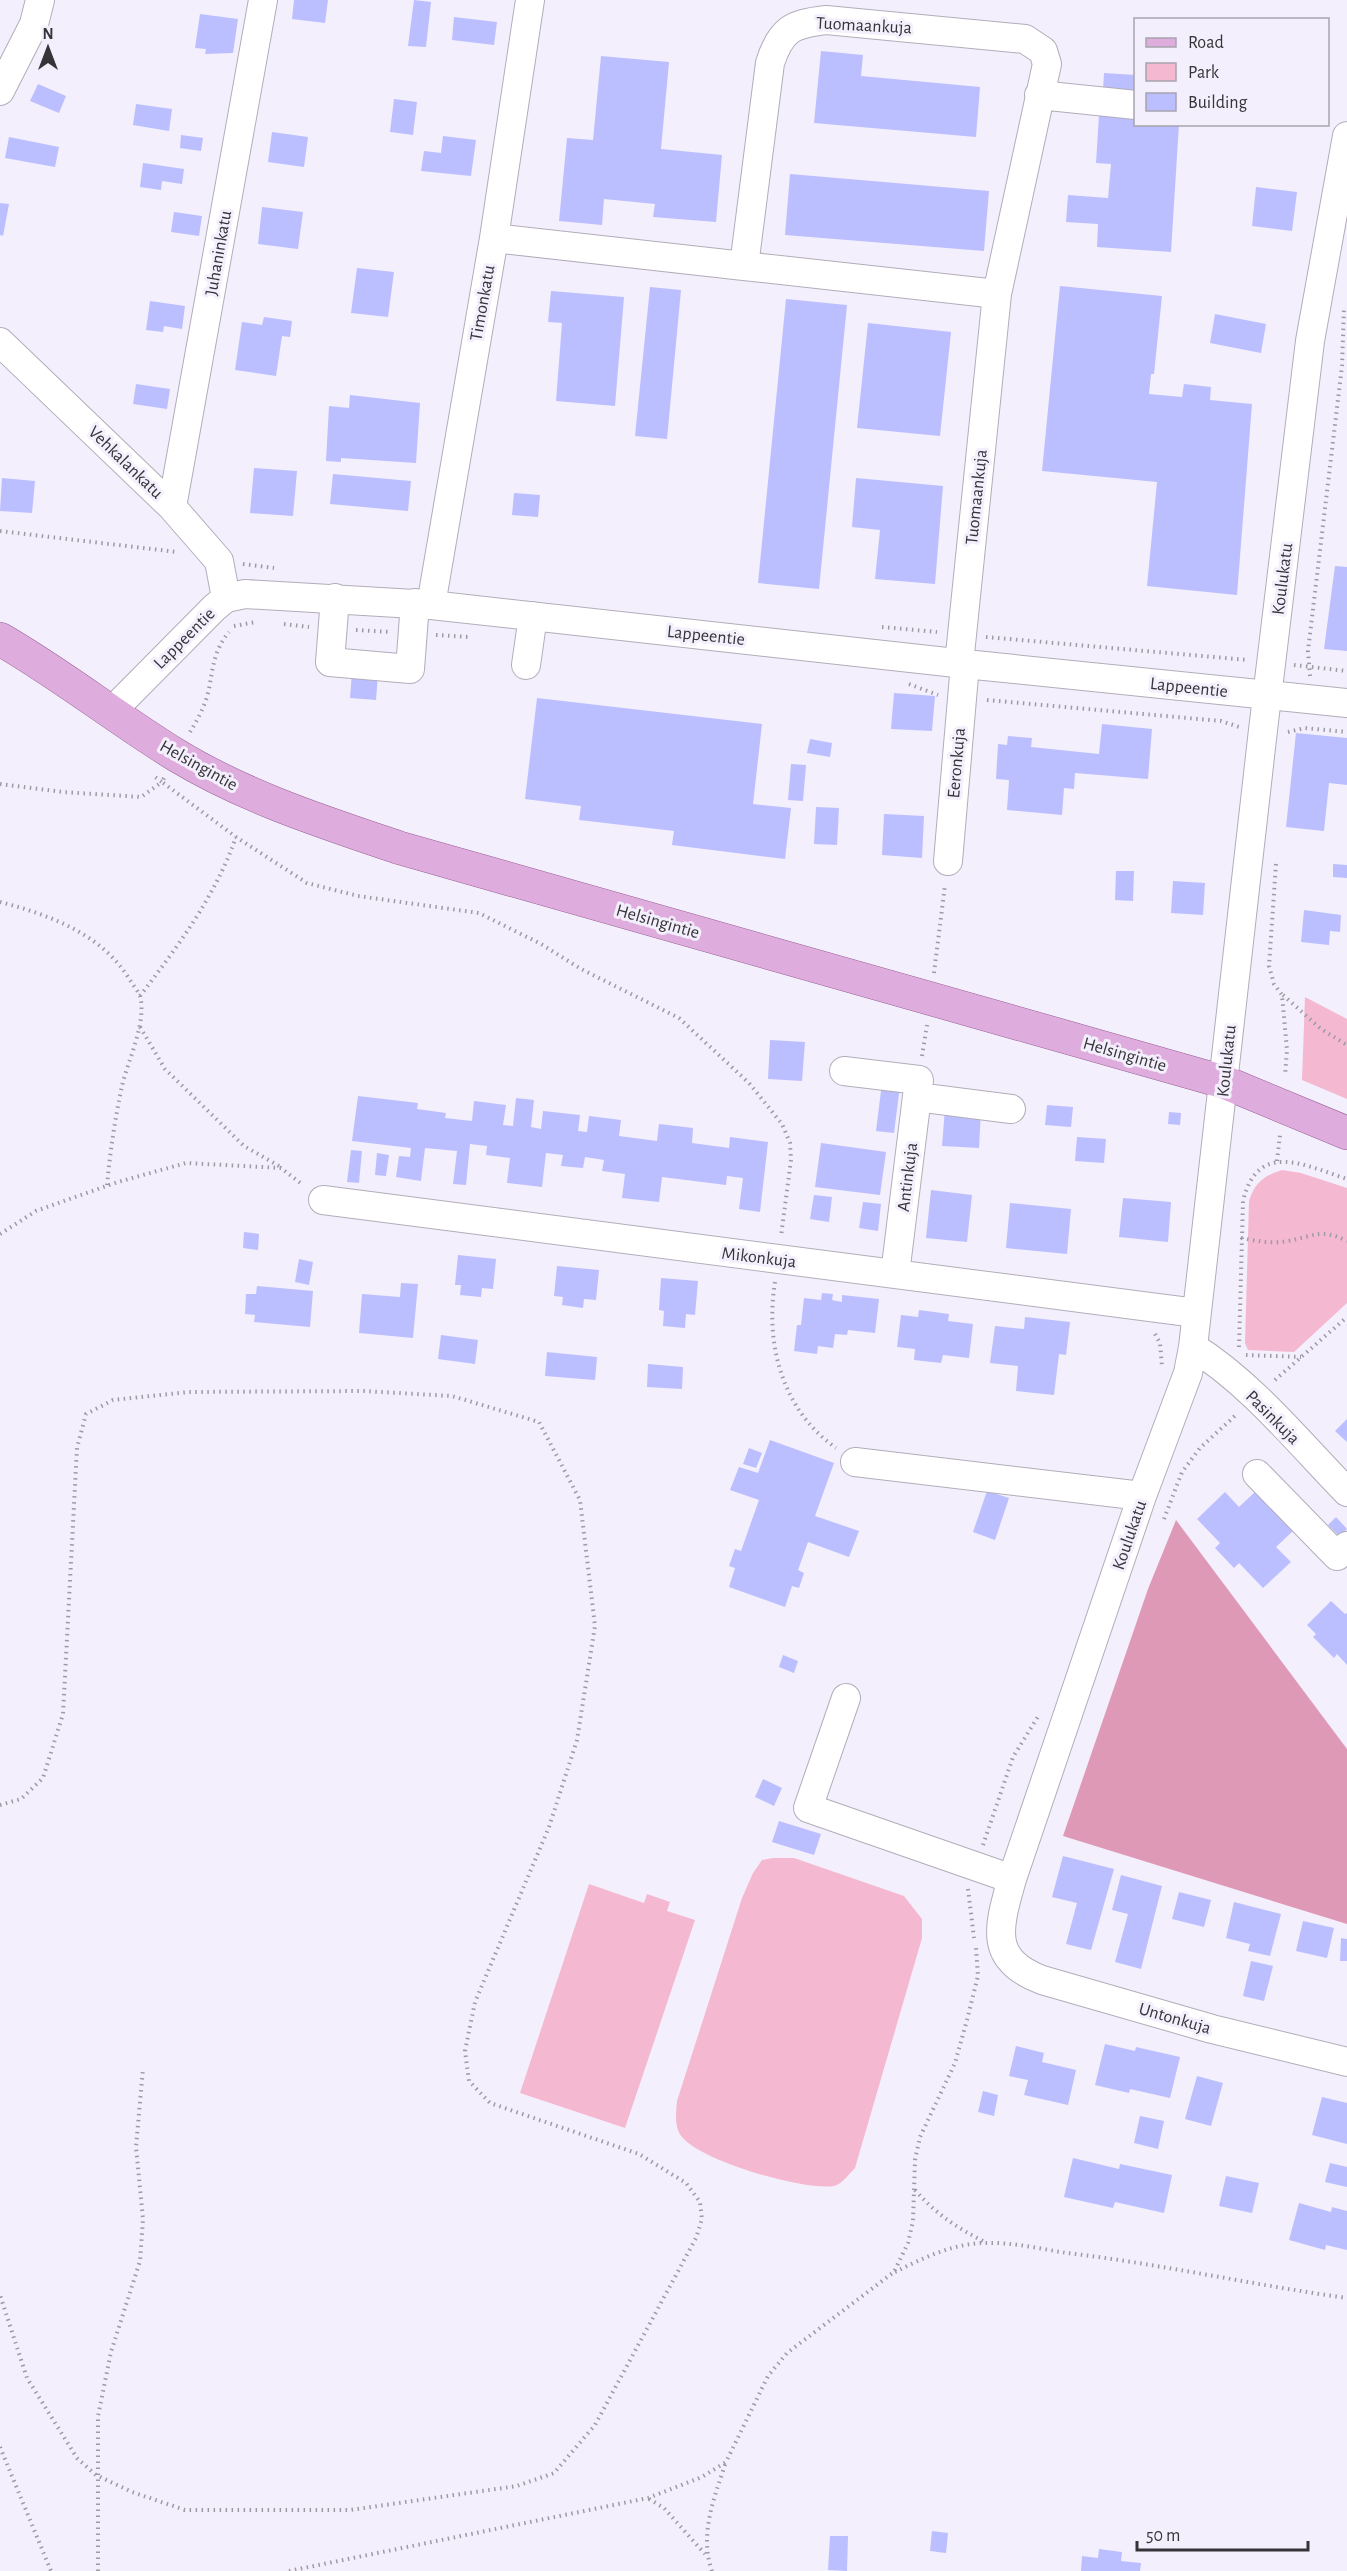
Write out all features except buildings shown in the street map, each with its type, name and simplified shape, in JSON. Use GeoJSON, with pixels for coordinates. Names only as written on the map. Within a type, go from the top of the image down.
{"type":"FeatureCollection","features":[{"type":"Feature","properties":{"kind":"main road","name":"Helsingintie"},"geometry":{"type":"LineString","coordinates":[[0,639],[36,660],[111,712],[169,769],[230,784],[300,814],[400,848],[1224,1082],[1347,1133]]}},
{"type":"Feature","properties":{"kind":"street"},"geometry":{"type":"LineString","coordinates":[[0,91],[34,24],[40,0]]}},
{"type":"Feature","properties":{"kind":"street","name":"Juhaninkatu"},"geometry":{"type":"LineString","coordinates":[[172,507],[263,0]]}},
{"type":"Feature","properties":{"kind":"street","name":"Timonkatu"},"geometry":{"type":"LineString","coordinates":[[332,629],[330,662],[410,669],[412,634],[423,604],[494,238],[530,0]]}},
{"type":"Feature","properties":{"kind":"street","name":"Tuomaankuja"},"geometry":{"type":"LineString","coordinates":[[744,266],[770,63],[777,40],[798,24],[826,20],[1025,39],[1043,51],[1047,64],[997,294],[962,664]]}},
{"type":"Feature","properties":{"kind":"street"},"geometry":{"type":"LineString","coordinates":[[1039,95],[1134,105]]}},
{"type":"Feature","properties":{"kind":"street","name":"Koulukatu"},"geometry":{"type":"LineString","coordinates":[[1008,1960],[1001,1938],[1002,1915],[1012,1879],[1142,1496],[1188,1372],[1193,1347],[1310,341],[1347,136]]}},
{"type":"Feature","properties":{"kind":"street"},"geometry":{"type":"LineString","coordinates":[[494,238],[997,294]]}},
{"type":"Feature","properties":{"kind":"street","name":"Vehkalankatu"},"geometry":{"type":"LineString","coordinates":[[0,342],[172,507],[219,561]]}},
{"type":"Feature","properties":{"kind":"street"},"geometry":{"type":"LineString","coordinates":[[219,561],[226,598]]}},
{"type":"Feature","properties":{"kind":"street","name":"Lappeentie"},"geometry":{"type":"LineString","coordinates":[[111,712],[226,598],[244,594],[423,604],[962,664],[1347,703]]}},
{"type":"Feature","properties":{"kind":"street"},"geometry":{"type":"LineString","coordinates":[[332,629],[335,598]]}},
{"type":"Feature","properties":{"kind":"street"},"geometry":{"type":"LineString","coordinates":[[526,665],[533,616]]}},
{"type":"Feature","properties":{"kind":"street","name":"Eeronkuja"},"geometry":{"type":"LineString","coordinates":[[948,861],[962,664]]}},
{"type":"Feature","properties":{"kind":"street"},"geometry":{"type":"LineString","coordinates":[[844,1071],[1011,1109]]}},
{"type":"Feature","properties":{"kind":"street","name":"Antinkuja"},"geometry":{"type":"LineString","coordinates":[[895,1274],[918,1088]]}},
{"type":"Feature","properties":{"kind":"street","name":"Mikonkuja"},"geometry":{"type":"LineString","coordinates":[[323,1200],[1196,1313]]}},
{"type":"Feature","properties":{"kind":"street","name":"Pasinkuja"},"geometry":{"type":"LineString","coordinates":[[1193,1347],[1216,1362],[1255,1398],[1347,1492]]}},
{"type":"Feature","properties":{"kind":"street"},"geometry":{"type":"LineString","coordinates":[[855,1462],[1142,1496]]}},
{"type":"Feature","properties":{"kind":"street"},"geometry":{"type":"LineString","coordinates":[[1257,1474],[1344,1556]]}},
{"type":"Feature","properties":{"kind":"street"},"geometry":{"type":"LineString","coordinates":[[846,1698],[808,1808],[1012,1879]]}},
{"type":"Feature","properties":{"kind":"street","name":"Untonkuja"},"geometry":{"type":"LineString","coordinates":[[1008,1960],[1022,1972],[1042,1980],[1212,2029],[1347,2062]]}},
{"type":"Feature","properties":{"kind":"path"},"geometry":{"type":"LineString","coordinates":[[1311,667],[1308,651],[1342,366],[1344,298]]}},
{"type":"Feature","properties":{"kind":"path"},"geometry":{"type":"LineString","coordinates":[[0,531],[141,546],[219,561]]}},
{"type":"Feature","properties":{"kind":"path"},"geometry":{"type":"LineString","coordinates":[[0,784],[63,792],[141,797],[169,769],[198,720],[209,690],[212,664],[220,643],[234,626],[264,620]]}},
{"type":"Feature","properties":{"kind":"path"},"geometry":{"type":"LineString","coordinates":[[273,622],[332,629],[469,637]]}},
{"type":"Feature","properties":{"kind":"path"},"geometry":{"type":"LineString","coordinates":[[1287,742],[1288,732]]}},
{"type":"Feature","properties":{"kind":"path"},"geometry":{"type":"LineString","coordinates":[[169,769],[236,837],[307,883],[358,896],[478,913],[541,944],[581,969],[679,1018],[749,1083],[782,1124],[790,1143],[791,1160],[771,1317],[777,1364],[786,1388],[809,1424],[827,1442],[855,1462]]}},
{"type":"Feature","properties":{"kind":"path"},"geometry":{"type":"LineString","coordinates":[[140,996],[178,947],[223,874],[236,837]]}},
{"type":"Feature","properties":{"kind":"path"},"geometry":{"type":"LineString","coordinates":[[1277,852],[1269,966],[1274,984],[1282,995],[1321,1029],[1347,1046]]}},
{"type":"Feature","properties":{"kind":"path"},"geometry":{"type":"LineString","coordinates":[[0,902],[25,908],[82,932],[119,961],[140,996],[140,1026],[118,1108],[111,1143],[107,1186]]}},
{"type":"Feature","properties":{"kind":"path"},"geometry":{"type":"LineString","coordinates":[[1282,995],[1287,1050],[1285,1076]]}},
{"type":"Feature","properties":{"kind":"path"},"geometry":{"type":"LineString","coordinates":[[140,1026],[165,1069],[244,1146],[281,1168],[323,1200]]}},
{"type":"Feature","properties":{"kind":"path"},"geometry":{"type":"LineString","coordinates":[[1277,1161],[1281,1126]]}},
{"type":"Feature","properties":{"kind":"path"},"geometry":{"type":"LineString","coordinates":[[0,1234],[36,1210],[186,1163],[281,1168]]}},
{"type":"Feature","properties":{"kind":"path"},"geometry":{"type":"LineString","coordinates":[[1303,1165],[1347,1179]]}},
{"type":"Feature","properties":{"kind":"path"},"geometry":{"type":"LineString","coordinates":[[1241,1238],[1266,1242],[1287,1241],[1319,1233],[1334,1234],[1347,1241]]}},
{"type":"Feature","properties":{"kind":"path"},"geometry":{"type":"LineString","coordinates":[[1133,1305],[1146,1319],[1160,1342],[1162,1367],[1159,1376]]}},
{"type":"Feature","properties":{"kind":"path"},"geometry":{"type":"LineString","coordinates":[[1268,1387],[1347,1317]]}},
{"type":"Feature","properties":{"kind":"path"},"geometry":{"type":"LineString","coordinates":[[1241,1355],[1302,1357]]}},
{"type":"Feature","properties":{"kind":"path"},"geometry":{"type":"LineString","coordinates":[[0,1805],[21,1799],[43,1778],[63,1714],[77,1448],[86,1414],[113,1400],[189,1392],[363,1391],[452,1396],[539,1422],[580,1500],[595,1626],[577,1740],[549,1827],[476,2002],[465,2051],[469,2081],[490,2103],[639,2154],[686,2183],[700,2202],[702,2219],[696,2238],[595,2425],[554,2473],[517,2486],[350,2510],[277,2512],[185,2510],[132,2492],[96,2475],[77,2458],[27,2378],[0,2295]]}},
{"type":"Feature","properties":{"kind":"path"},"geometry":{"type":"LineString","coordinates":[[98,2571],[96,2475],[98,2416],[107,2373],[140,2261],[143,2220],[136,2147],[143,2068]]}},
{"type":"Feature","properties":{"kind":"path"},"geometry":{"type":"LineString","coordinates":[[915,2189],[933,2210],[956,2228],[986,2243]]}},
{"type":"Feature","properties":{"kind":"path"},"geometry":{"type":"LineString","coordinates":[[894,2272],[926,2257],[957,2247],[986,2243],[1110,2258],[1347,2298]]}},
{"type":"Feature","properties":{"kind":"path"},"geometry":{"type":"LineString","coordinates":[[706,2554],[710,2515],[726,2462],[768,2376],[787,2353],[817,2329]]}},
{"type":"Feature","properties":{"kind":"path"},"geometry":{"type":"LineString","coordinates":[[0,2447],[51,2571]]}},
{"type":"Feature","properties":{"kind":"path"},"geometry":{"type":"LineString","coordinates":[[289,2571],[648,2498],[702,2477],[726,2462]]}},
{"type":"Feature","properties":{"kind":"path"},"geometry":{"type":"LineString","coordinates":[[648,2498],[664,2508],[692,2536],[706,2554],[712,2571]]}},
{"type":"Feature","properties":{"kind":"green space"},"geometry":{"type":"Polygon","coordinates":[[[1305,997],[1347,1019],[1347,1099],[1302,1080],[1305,997]]]}},
{"type":"Feature","properties":{"kind":"green space"},"geometry":{"type":"Polygon","coordinates":[[[1282,1170],[1301,1173],[1347,1188],[1347,1303],[1294,1352],[1248,1350],[1245,1343],[1249,1201],[1254,1189],[1261,1181],[1282,1170]]]}},
{"type":"Feature","properties":{"kind":"green space"},"geometry":{"type":"Polygon","coordinates":[[[794,1858],[904,1896],[922,1919],[922,1938],[855,2168],[843,2181],[834,2186],[800,2184],[731,2164],[693,2146],[682,2137],[677,2125],[677,2101],[742,1898],[753,1873],[762,1860],[794,1858]]]}},
{"type":"Feature","properties":{"kind":"green space"},"geometry":{"type":"Polygon","coordinates":[[[589,1884],[644,1903],[647,1894],[670,1902],[667,1911],[695,1920],[625,2128],[520,2093],[589,1884]]]}},
{"type":"Feature","properties":{"kind":"shaded area"},"geometry":{"type":"Polygon","coordinates":[[[1176,1520],[1347,1749],[1347,1924],[1063,1836],[1148,1589],[1176,1520]]]}}]}
